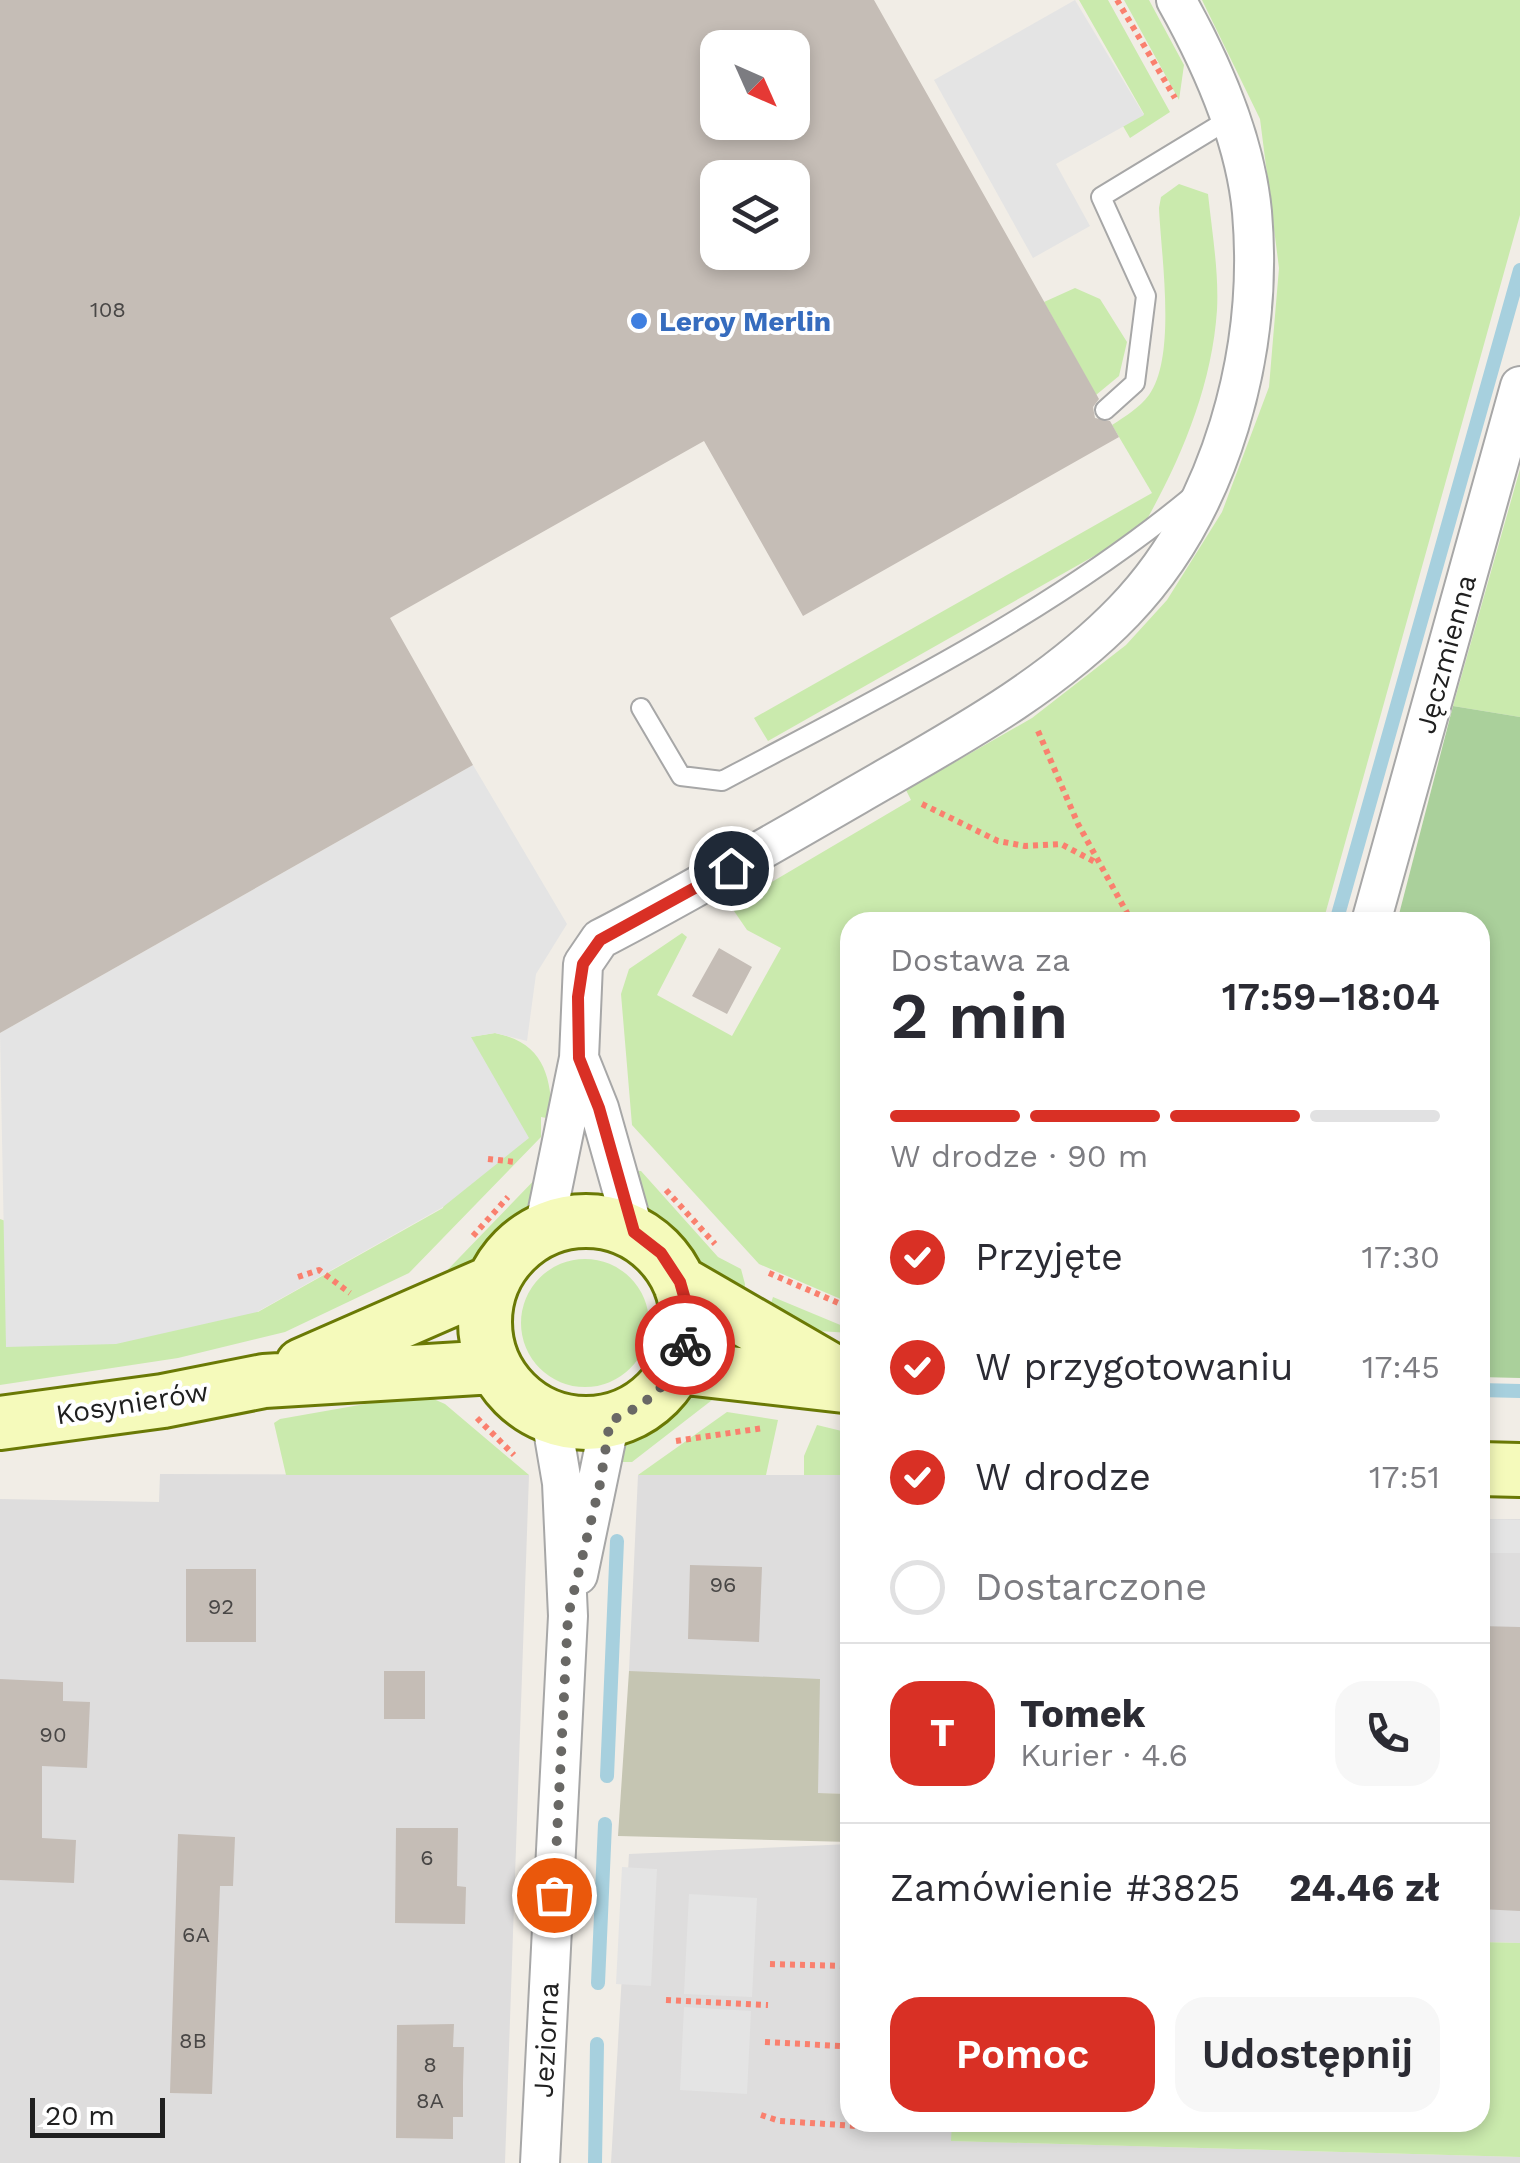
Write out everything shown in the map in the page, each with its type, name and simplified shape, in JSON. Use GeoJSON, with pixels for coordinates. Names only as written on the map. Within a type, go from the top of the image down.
{"type":"FeatureCollection","features":[{"type":"Feature","properties":{"kind":"main road"},"geometry":{"type":"LineString","coordinates":[[574,1221],[606,1222],[634,1232],[661,1253],[680,1282],[688,1325],[677,1367],[660,1391],[637,1410],[610,1421],[580,1424],[550,1418],[518,1398],[480,1387],[485,1310],[492,1282],[514,1251],[544,1230],[574,1221]]}},
{"type":"Feature","properties":{"kind":"main road","name":"Kosynierów"},"geometry":{"type":"LineString","coordinates":[[0,1423],[163,1401],[264,1381],[492,1282]]}},
{"type":"Feature","properties":{"kind":"main road"},"geometry":{"type":"LineString","coordinates":[[680,1282],[840,1378]]}},
{"type":"Feature","properties":{"kind":"main road"},"geometry":{"type":"LineString","coordinates":[[677,1367],[840,1383]]}},
{"type":"Feature","properties":{"kind":"main road","name":"Kosynierów"},"geometry":{"type":"LineString","coordinates":[[264,1381],[480,1387]]}},
{"type":"Feature","properties":{"kind":"main road"},"geometry":{"type":"LineString","coordinates":[[1490,1469],[1520,1470]]}},
{"type":"Feature","properties":{"kind":"street"},"geometry":{"type":"LineString","coordinates":[[544,1230],[579,1058],[583,964],[600,940],[1018,698],[1069,662],[1125,610],[1169,555],[1207,484],[1235,407],[1252,313],[1252,211],[1231,118],[1176,0]]}},
{"type":"Feature","properties":{"kind":"street","name":"Jęczmienna"},"geometry":{"type":"LineString","coordinates":[[1375,912],[1520,386]]}},
{"type":"Feature","properties":{"kind":"street"},"geometry":{"type":"LineString","coordinates":[[579,1058],[599,1108],[634,1232]]}},
{"type":"Feature","properties":{"kind":"street","name":"Jeziorna"},"geometry":{"type":"LineString","coordinates":[[540,2163],[568,1616],[562,1483],[550,1418]]}},
{"type":"Feature","properties":{"kind":"street","name":"Jeziorna"},"geometry":{"type":"LineString","coordinates":[[568,1616],[600,1484],[610,1421]]}},
{"type":"Feature","properties":{"kind":"lane"},"geometry":{"type":"LineString","coordinates":[[1105,410],[1136,383],[1146,296],[1100,197],[1231,118]]}},
{"type":"Feature","properties":{"kind":"lane"},"geometry":{"type":"LineString","coordinates":[[641,708],[681,776],[722,780],[952,659],[1117,556],[1207,484]]}},
{"type":"Feature","properties":{"kind":"path"},"geometry":{"type":"LineString","coordinates":[[1018,698],[1042,736],[1097,862],[1126,912]]}},
{"type":"Feature","properties":{"kind":"path"},"geometry":{"type":"LineString","coordinates":[[912,802],[947,814],[998,841],[1025,846],[1061,844],[1097,862]]}},
{"type":"Feature","properties":{"kind":"path"},"geometry":{"type":"LineString","coordinates":[[488,1158],[524,1163]]}},
{"type":"Feature","properties":{"kind":"path"},"geometry":{"type":"LineString","coordinates":[[661,1184],[723,1254]]}},
{"type":"Feature","properties":{"kind":"path"},"geometry":{"type":"LineString","coordinates":[[298,1277],[319,1270],[362,1302]]}},
{"type":"Feature","properties":{"kind":"path"},"geometry":{"type":"LineString","coordinates":[[762,1271],[840,1304]]}},
{"type":"Feature","properties":{"kind":"path"},"geometry":{"type":"LineString","coordinates":[[480,1387],[516,1457]]}},
{"type":"Feature","properties":{"kind":"path"},"geometry":{"type":"LineString","coordinates":[[676,1442],[780,1426]]}},
{"type":"Feature","properties":{"kind":"path"},"geometry":{"type":"LineString","coordinates":[[770,1964],[840,1966]]}},
{"type":"Feature","properties":{"kind":"path"},"geometry":{"type":"LineString","coordinates":[[666,2000],[768,2005]]}},
{"type":"Feature","properties":{"kind":"path"},"geometry":{"type":"LineString","coordinates":[[765,2042],[840,2046]]}},
{"type":"Feature","properties":{"kind":"path"},"geometry":{"type":"LineString","coordinates":[[761,2115],[780,2121],[840,2125]]}},
{"type":"Feature","properties":{"kind":"shaded area"},"geometry":{"type":"Polygon","coordinates":[[[1075,0],[1144,115],[1056,164],[1090,226],[1033,258],[934,80],[1075,0]]]}},
{"type":"Feature","properties":{"kind":"shaded area"},"geometry":{"type":"Polygon","coordinates":[[[473,765],[567,924],[536,974],[527,1041],[495,1033],[471,1037],[529,1138],[443,1207],[257,1312],[116,1344],[6,1347],[0,1033],[473,765]]]}},
{"type":"Feature","properties":{"kind":"shaded area"},"geometry":{"type":"Polygon","coordinates":[[[160,1474],[529,1475],[505,2163],[0,2163],[0,1499],[159,1502],[160,1474]]]}},
{"type":"Feature","properties":{"kind":"shaded area"},"geometry":{"type":"Polygon","coordinates":[[[638,1475],[840,1475],[840,1794],[818,1793],[629,1671],[638,1475]]]}},
{"type":"Feature","properties":{"kind":"shaded area"},"geometry":{"type":"Polygon","coordinates":[[[1490,1519],[1520,1519],[1520,1943],[1490,1942],[1490,1519]]]}},
{"type":"Feature","properties":{"kind":"shaded area"},"geometry":{"type":"Polygon","coordinates":[[[1490,1519],[1520,1520],[1520,1553],[1490,1553],[1490,1519]]]}},
{"type":"Feature","properties":{"kind":"shaded area"},"geometry":{"type":"Polygon","coordinates":[[[629,1671],[820,1679],[818,1793],[840,1794],[840,1842],[618,1836],[629,1671]]]}},
{"type":"Feature","properties":{"kind":"shaded area"},"geometry":{"type":"Polygon","coordinates":[[[840,1844],[840,2132],[952,2132],[952,2141],[1520,2157],[1520,2163],[611,2163],[629,1854],[840,1844]]]}},
{"type":"Feature","properties":{"kind":"shaded area"},"geometry":{"type":"Polygon","coordinates":[[[622,1867],[657,1869],[651,1986],[616,1984],[622,1867]]]}},
{"type":"Feature","properties":{"kind":"shaded area"},"geometry":{"type":"Polygon","coordinates":[[[689,1894],[757,1898],[752,1997],[684,1994],[689,1894]]]}},
{"type":"Feature","properties":{"kind":"shaded area"},"geometry":{"type":"Polygon","coordinates":[[[684,2007],[751,2011],[747,2094],[680,2090],[684,2007]]]}},
{"type":"Feature","properties":{"kind":"green space"},"geometry":{"type":"Polygon","coordinates":[[[1079,0],[1108,0],[1170,112],[1130,138],[1123,126],[1144,114],[1079,0]]]}},
{"type":"Feature","properties":{"kind":"green space"},"geometry":{"type":"Polygon","coordinates":[[[1124,0],[1149,0],[1184,65],[1179,100],[1124,0]]]}},
{"type":"Feature","properties":{"kind":"green space"},"geometry":{"type":"Polygon","coordinates":[[[1202,0],[1520,0],[1520,215],[1326,912],[840,912],[840,1299],[759,1264],[632,1125],[621,994],[629,969],[682,933],[687,937],[657,995],[732,1036],[781,948],[747,930],[734,911],[738,902],[911,800],[906,790],[1032,718],[1126,645],[1167,600],[1222,512],[1269,387],[1279,268],[1260,119],[1202,0]]]}},
{"type":"Feature","properties":{"kind":"green space"},"geometry":{"type":"Polygon","coordinates":[[[1179,184],[1208,194],[1217,281],[1214,338],[1193,420],[1172,472],[1140,530],[768,741],[754,718],[1152,493],[1112,425],[1145,400],[1158,378],[1165,331],[1159,208],[1161,197],[1179,184]]]}},
{"type":"Feature","properties":{"kind":"green space"},"geometry":{"type":"Polygon","coordinates":[[[1075,288],[1100,299],[1127,342],[1119,376],[1096,395],[1044,302],[1075,288]]]}},
{"type":"Feature","properties":{"kind":"green space"},"geometry":{"type":"Polygon","coordinates":[[[1520,469],[1520,717],[1453,706],[1520,469]]]}},
{"type":"Feature","properties":{"kind":"green space"},"geometry":{"type":"Polygon","coordinates":[[[1453,706],[1520,717],[1520,1378],[1490,1377],[1490,912],[1400,912],[1453,706]]]}},
{"type":"Feature","properties":{"kind":"green space"},"geometry":{"type":"Polygon","coordinates":[[[495,1033],[524,1044],[541,1063],[549,1088],[552,1119],[541,1117],[541,1137],[409,1273],[285,1332],[178,1358],[0,1385],[0,1219],[258,1312],[443,1208],[470,1037],[495,1033]]]}},
{"type":"Feature","properties":{"kind":"green space"},"geometry":{"type":"Polygon","coordinates":[[[544,1170],[531,1207],[494,1236],[480,1260],[431,1287],[544,1170]]]}},
{"type":"Feature","properties":{"kind":"green space"},"geometry":{"type":"Polygon","coordinates":[[[621,1170],[641,1171],[718,1257],[741,1269],[745,1284],[743,1302],[704,1284],[687,1257],[628,1197],[621,1170]]]}},
{"type":"Feature","properties":{"kind":"green space"},"geometry":{"type":"Polygon","coordinates":[[[585,1259],[609,1264],[630,1278],[644,1299],[649,1323],[644,1347],[630,1368],[609,1382],[585,1387],[561,1382],[540,1368],[526,1347],[521,1323],[526,1299],[540,1278],[561,1264],[585,1259]]]}},
{"type":"Feature","properties":{"kind":"green space"},"geometry":{"type":"Polygon","coordinates":[[[773,1297],[840,1325],[840,1332],[803,1330],[767,1316],[773,1297]]]}},
{"type":"Feature","properties":{"kind":"green space"},"geometry":{"type":"Polygon","coordinates":[[[725,1390],[632,1462],[619,1462],[634,1432],[646,1420],[676,1403],[725,1390]]]}},
{"type":"Feature","properties":{"kind":"green space"},"geometry":{"type":"Polygon","coordinates":[[[422,1394],[445,1404],[529,1475],[286,1475],[274,1423],[280,1419],[422,1394]]]}},
{"type":"Feature","properties":{"kind":"green space"},"geometry":{"type":"Polygon","coordinates":[[[727,1412],[778,1420],[766,1475],[638,1475],[727,1412]]]}},
{"type":"Feature","properties":{"kind":"green space"},"geometry":{"type":"Polygon","coordinates":[[[817,1425],[840,1431],[840,1475],[804,1475],[804,1456],[817,1425]]]}},
{"type":"Feature","properties":{"kind":"green space"},"geometry":{"type":"Polygon","coordinates":[[[1490,1942],[1520,1943],[1520,2157],[951,2141],[951,2132],[1490,2132],[1490,1942]]]}},
{"type":"Feature","properties":{"kind":"building"},"geometry":{"type":"Polygon","coordinates":[[[0,0],[874,0],[1099,399],[1093,407],[1095,418],[1110,421],[1119,437],[803,616],[704,441],[390,618],[473,765],[0,1033],[0,0]]]}},
{"type":"Feature","properties":{"kind":"building"},"geometry":{"type":"Polygon","coordinates":[[[719,948],[752,967],[727,1014],[692,996],[719,948]]]}},
{"type":"Feature","properties":{"kind":"building"},"geometry":{"type":"Polygon","coordinates":[[[690,1565],[762,1567],[759,1642],[688,1639],[690,1565]]]}},
{"type":"Feature","properties":{"kind":"building"},"geometry":{"type":"Polygon","coordinates":[[[186,1569],[256,1569],[256,1642],[186,1642],[186,1569]]]}},
{"type":"Feature","properties":{"kind":"building"},"geometry":{"type":"Polygon","coordinates":[[[1490,1626],[1520,1627],[1520,1911],[1490,1910],[1490,1626]]]}},
{"type":"Feature","properties":{"kind":"building"},"geometry":{"type":"Polygon","coordinates":[[[384,1671],[425,1671],[425,1719],[384,1719],[384,1671]]]}},
{"type":"Feature","properties":{"kind":"building"},"geometry":{"type":"Polygon","coordinates":[[[0,1679],[63,1682],[63,1701],[90,1702],[87,1768],[42,1766],[42,1838],[76,1840],[74,1883],[0,1880],[0,1679]]]}},
{"type":"Feature","properties":{"kind":"building"},"geometry":{"type":"Polygon","coordinates":[[[396,1828],[458,1828],[457,1886],[466,1887],[465,1924],[395,1923],[396,1828]]]}},
{"type":"Feature","properties":{"kind":"building"},"geometry":{"type":"Polygon","coordinates":[[[178,1834],[235,1837],[233,1886],[220,1886],[212,2094],[170,2093],[178,1834]]]}},
{"type":"Feature","properties":{"kind":"building"},"geometry":{"type":"Polygon","coordinates":[[[454,2024],[453,2047],[464,2047],[463,2117],[453,2117],[453,2139],[396,2138],[397,2025],[454,2024]]]}},
{"type":"Feature","properties":{"kind":"waterway"},"geometry":{"type":"LineString","coordinates":[[1339,912],[1520,270]]}},
{"type":"Feature","properties":{"kind":"waterway"},"geometry":{"type":"LineString","coordinates":[[1490,1390],[1520,1391]]}},
{"type":"Feature","properties":{"kind":"waterway"},"geometry":{"type":"LineString","coordinates":[[607,1776],[617,1541]]}},
{"type":"Feature","properties":{"kind":"waterway"},"geometry":{"type":"LineString","coordinates":[[598,1983],[605,1824]]}},
{"type":"Feature","properties":{"kind":"waterway"},"geometry":{"type":"LineString","coordinates":[[595,2163],[597,2044]]}},
{"type":"Feature","properties":{"kind":"way so far"},"geometry":{"type":"LineString","coordinates":[[554,1895],[568,1616],[600,1484],[610,1421],[637,1410],[660,1391],[677,1367],[685,1345]]}},
{"type":"Feature","properties":{"kind":"place","name":"Leroy Merlin"},"geometry":{"type":"Point","coordinates":[639,321]}},
{"type":"Feature","properties":{"kind":"route"},"geometry":{"type":"LineString","coordinates":[[685,1345],[688,1325],[680,1282],[661,1253],[634,1232],[599,1108],[579,1058],[578,997],[583,964],[600,940],[731,868]]}}]}
